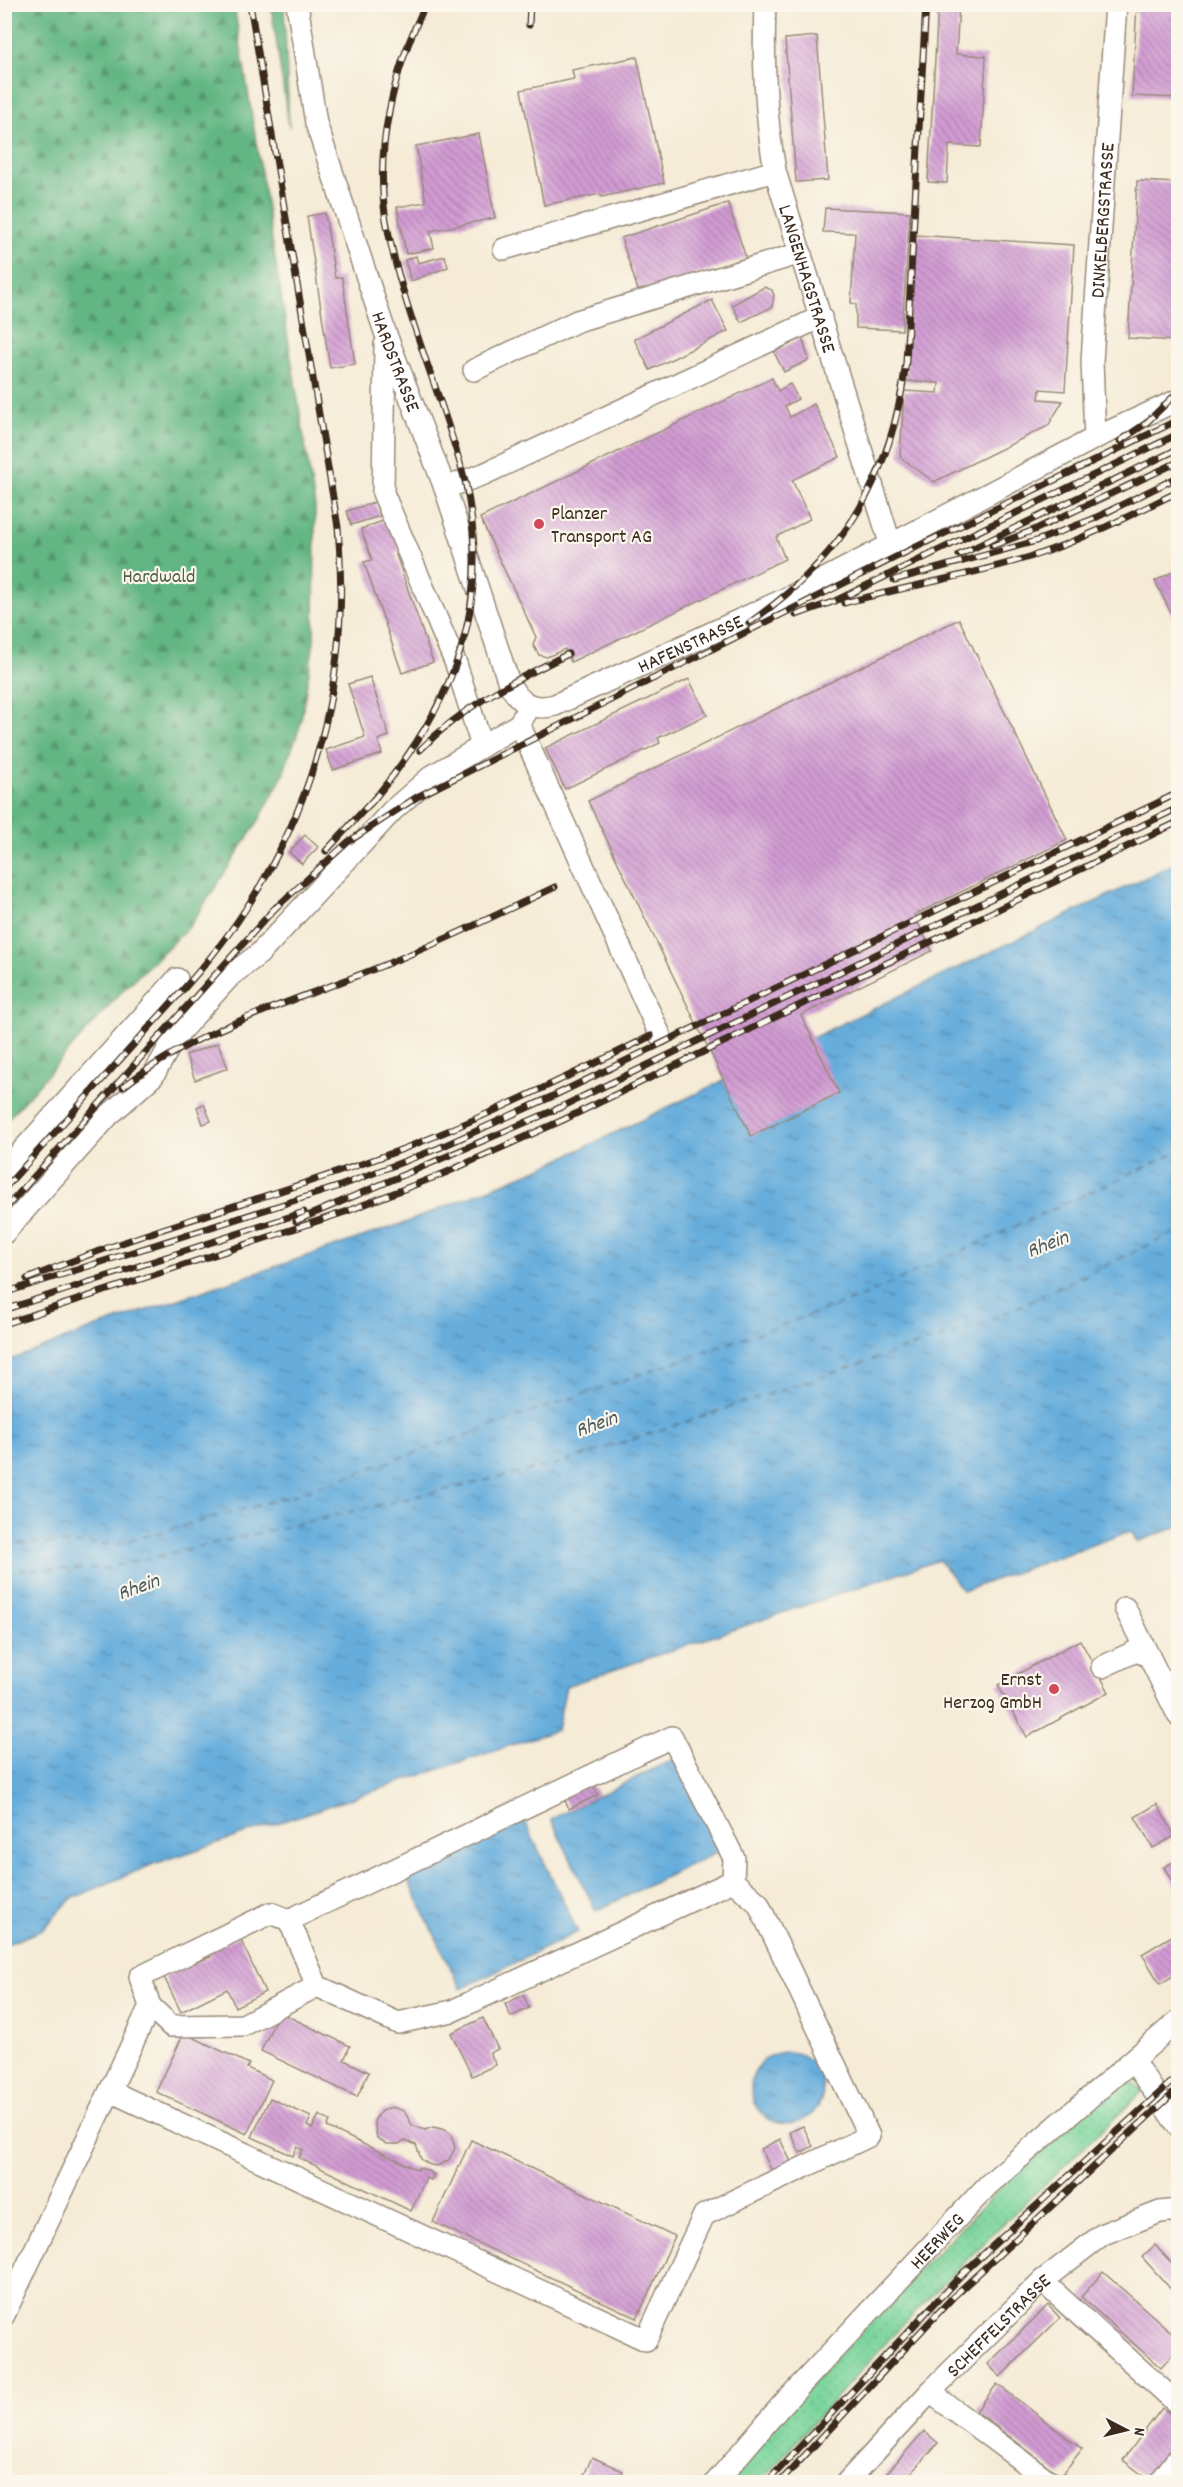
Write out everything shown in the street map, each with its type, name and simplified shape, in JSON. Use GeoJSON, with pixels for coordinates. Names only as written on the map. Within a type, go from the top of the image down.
{"type":"FeatureCollection","features":[{"type":"Feature","properties":{"kind":"street","name":"HARDSTRASSE"},"geometry":{"type":"LineString","coordinates":[[297,4],[316,123],[385,332],[445,488],[509,683],[520,700],[530,706]]}},
{"type":"Feature","properties":{"kind":"street","name":"LANGENHAGSTRASSE"},"geometry":{"type":"LineString","coordinates":[[765,4],[763,76],[767,124],[775,171],[891,546]]}},
{"type":"Feature","properties":{"kind":"street","name":"DINKELBERGSTRASSE"},"geometry":{"type":"LineString","coordinates":[[1095,438],[1092,361],[1116,4]]}},
{"type":"Feature","properties":{"kind":"street"},"geometry":{"type":"LineString","coordinates":[[504,249],[775,171]]}},
{"type":"Feature","properties":{"kind":"street"},"geometry":{"type":"LineString","coordinates":[[474,370],[578,321],[801,253]]}},
{"type":"Feature","properties":{"kind":"street"},"geometry":{"type":"LineString","coordinates":[[445,488],[484,474],[821,317]]}},
{"type":"Feature","properties":{"kind":"street"},"geometry":{"type":"LineString","coordinates":[[385,332],[383,493],[456,664],[482,746]]}},
{"type":"Feature","properties":{"kind":"street","name":"HAFENSTRASSE"},"geometry":{"type":"LineString","coordinates":[[530,706],[545,708],[555,705],[777,604],[1095,438],[1179,400]]}},
{"type":"Feature","properties":{"kind":"street"},"geometry":{"type":"LineString","coordinates":[[4,1233],[108,1116],[153,1076],[175,1037],[231,975],[259,954],[393,810],[432,776],[519,724],[530,706]]}},
{"type":"Feature","properties":{"kind":"street"},"geometry":{"type":"LineString","coordinates":[[519,724],[660,1035]]}},
{"type":"Feature","properties":{"kind":"street"},"geometry":{"type":"LineString","coordinates":[[4,1172],[177,979]]}},
{"type":"Feature","properties":{"kind":"street"},"geometry":{"type":"LineString","coordinates":[[1125,1608],[1179,1715]]}},
{"type":"Feature","properties":{"kind":"street"},"geometry":{"type":"LineString","coordinates":[[1102,1667],[1136,1651],[1149,1656]]}},
{"type":"Feature","properties":{"kind":"street"},"geometry":{"type":"LineString","coordinates":[[289,1920],[672,1737],[734,1858],[733,1881]]}},
{"type":"Feature","properties":{"kind":"street"},"geometry":{"type":"LineString","coordinates":[[317,1986],[243,2025],[171,2026],[150,2006],[140,1977],[271,1913],[289,1920],[317,1986],[398,2023],[452,2011],[733,1881]]}},
{"type":"Feature","properties":{"kind":"street"},"geometry":{"type":"LineString","coordinates":[[110,2091],[646,2340],[704,2215],[869,2136],[758,1903],[733,1881]]}},
{"type":"Feature","properties":{"kind":"street"},"geometry":{"type":"LineString","coordinates":[[4,2315],[150,2006]]}},
{"type":"Feature","properties":{"kind":"street","name":"HEERWEG"},"geometry":{"type":"LineString","coordinates":[[716,2482],[780,2407],[988,2186],[1179,2021]]}},
{"type":"Feature","properties":{"kind":"street"},"geometry":{"type":"LineString","coordinates":[[1133,2061],[1179,2126]]}},
{"type":"Feature","properties":{"kind":"street","name":"SCHEFFELSTRASSE"},"geometry":{"type":"LineString","coordinates":[[847,2482],[930,2392],[1042,2281],[1103,2235],[1160,2212],[1179,2210]]}},
{"type":"Feature","properties":{"kind":"street"},"geometry":{"type":"LineString","coordinates":[[1042,2281],[1179,2404]]}},
{"type":"Feature","properties":{"kind":"street"},"geometry":{"type":"LineString","coordinates":[[930,2392],[1050,2482]]}},
{"type":"Feature","properties":{"kind":"street"},"geometry":{"type":"LineString","coordinates":[[1160,2482],[1179,2458]]}},
{"type":"Feature","properties":{"kind":"green space","name":"Hardwald"},"geometry":{"type":"Polygon","coordinates":[[[5,4],[234,5],[315,506],[314,641],[300,726],[282,777],[259,820],[190,926],[123,990],[5,1122],[5,4]]]}},
{"type":"Feature","properties":{"kind":"green space"},"geometry":{"type":"Polygon","coordinates":[[[271,5],[284,5],[289,127],[271,5]]]}},
{"type":"Feature","properties":{"kind":"green space"},"geometry":{"type":"Polygon","coordinates":[[[1127,2082],[1135,2084],[1143,2091],[1008,2219],[903,2324],[760,2482],[722,2482],[874,2315],[1000,2189],[1098,2098],[1115,2084],[1127,2082]]]}},
{"type":"Feature","properties":{"kind":"water","name":"Rhein"},"geometry":{"type":"Polygon","coordinates":[[[1178,862],[1178,1527],[1137,1542],[1131,1531],[963,1591],[939,1560],[566,1686],[557,1730],[151,1865],[71,1899],[42,1930],[5,1945],[5,1362],[97,1327],[407,1222],[550,1164],[1178,862]]]}},
{"type":"Feature","properties":{"kind":"water"},"geometry":{"type":"Polygon","coordinates":[[[676,1758],[721,1850],[596,1911],[551,1819],[676,1758]]]}},
{"type":"Feature","properties":{"kind":"water"},"geometry":{"type":"Polygon","coordinates":[[[522,1816],[578,1932],[461,1989],[405,1874],[522,1816]]]}},
{"type":"Feature","properties":{"kind":"water"},"geometry":{"type":"Polygon","coordinates":[[[787,2052],[807,2058],[817,2068],[823,2088],[817,2108],[807,2118],[787,2124],[767,2118],[757,2108],[751,2088],[757,2068],[767,2058],[787,2052]]]}},
{"type":"Feature","properties":{"kind":"building"},"geometry":{"type":"Polygon","coordinates":[[[1137,4],[1178,4],[1178,98],[1132,96],[1137,4]]]}},
{"type":"Feature","properties":{"kind":"building"},"geometry":{"type":"Polygon","coordinates":[[[938,5],[959,5],[956,54],[986,56],[981,147],[949,145],[947,183],[928,182],[938,5]]]}},
{"type":"Feature","properties":{"kind":"building"},"geometry":{"type":"Polygon","coordinates":[[[817,36],[828,180],[796,182],[785,39],[817,36]]]}},
{"type":"Feature","properties":{"kind":"building"},"geometry":{"type":"Polygon","coordinates":[[[637,57],[664,183],[602,197],[600,194],[544,205],[521,90],[574,79],[572,70],[637,57]]]}},
{"type":"Feature","properties":{"kind":"building"},"geometry":{"type":"Polygon","coordinates":[[[479,134],[495,218],[430,231],[434,248],[406,254],[397,207],[426,202],[416,146],[479,134]]]}},
{"type":"Feature","properties":{"kind":"building"},"geometry":{"type":"Polygon","coordinates":[[[1137,181],[1178,183],[1178,341],[1128,338],[1137,181]]]}},
{"type":"Feature","properties":{"kind":"building"},"geometry":{"type":"Polygon","coordinates":[[[728,203],[746,258],[639,293],[621,238],[728,203]]]}},
{"type":"Feature","properties":{"kind":"building"},"geometry":{"type":"Polygon","coordinates":[[[825,208],[910,212],[902,330],[856,328],[856,304],[851,303],[855,233],[823,232],[825,208]]]}},
{"type":"Feature","properties":{"kind":"building"},"geometry":{"type":"Polygon","coordinates":[[[325,213],[335,278],[342,277],[355,364],[330,368],[307,216],[325,213]]]}},
{"type":"Feature","properties":{"kind":"building"},"geometry":{"type":"Polygon","coordinates":[[[914,235],[1074,245],[1065,391],[1040,389],[1039,399],[1063,401],[1048,426],[934,482],[900,457],[904,391],[938,393],[939,383],[905,381],[914,235]]]}},
{"type":"Feature","properties":{"kind":"building"},"geometry":{"type":"Polygon","coordinates":[[[416,256],[418,263],[445,256],[448,267],[411,281],[405,260],[416,256]]]}},
{"type":"Feature","properties":{"kind":"building"},"geometry":{"type":"Polygon","coordinates":[[[764,287],[772,290],[774,295],[772,307],[741,322],[732,305],[764,287]]]}},
{"type":"Feature","properties":{"kind":"building"},"geometry":{"type":"Polygon","coordinates":[[[712,300],[728,331],[650,370],[634,339],[712,300]]]}},
{"type":"Feature","properties":{"kind":"building"},"geometry":{"type":"Polygon","coordinates":[[[802,338],[809,360],[784,372],[774,352],[802,338]]]}},
{"type":"Feature","properties":{"kind":"building"},"geometry":{"type":"Polygon","coordinates":[[[772,378],[778,391],[790,384],[798,399],[785,406],[790,417],[814,404],[840,457],[792,480],[810,519],[776,537],[785,559],[571,662],[565,649],[547,657],[539,655],[533,645],[536,637],[480,518],[772,378]]]}},
{"type":"Feature","properties":{"kind":"building"},"geometry":{"type":"Polygon","coordinates":[[[375,502],[380,516],[351,525],[347,511],[375,502]]]}},
{"type":"Feature","properties":{"kind":"building"},"geometry":{"type":"Polygon","coordinates":[[[391,518],[402,550],[395,552],[433,662],[402,673],[364,562],[372,560],[361,529],[391,518]]]}},
{"type":"Feature","properties":{"kind":"building"},"geometry":{"type":"Polygon","coordinates":[[[1178,569],[1178,627],[1155,581],[1178,569]]]}},
{"type":"Feature","properties":{"kind":"building"},"geometry":{"type":"Polygon","coordinates":[[[959,619],[1067,840],[914,915],[932,951],[801,1015],[839,1093],[751,1136],[588,801],[959,619]]]}},
{"type":"Feature","properties":{"kind":"building"},"geometry":{"type":"Polygon","coordinates":[[[370,677],[389,736],[378,740],[382,754],[333,770],[326,750],[365,737],[348,684],[370,677]]]}},
{"type":"Feature","properties":{"kind":"building"},"geometry":{"type":"Polygon","coordinates":[[[689,679],[707,715],[658,738],[660,743],[565,789],[545,748],[689,679]]]}},
{"type":"Feature","properties":{"kind":"building"},"geometry":{"type":"Polygon","coordinates":[[[305,835],[318,847],[302,864],[289,852],[305,835]]]}},
{"type":"Feature","properties":{"kind":"building"},"geometry":{"type":"Polygon","coordinates":[[[218,1043],[228,1068],[195,1080],[186,1055],[218,1043]]]}},
{"type":"Feature","properties":{"kind":"building"},"geometry":{"type":"Polygon","coordinates":[[[204,1104],[211,1121],[203,1124],[197,1107],[204,1104]]]}},
{"type":"Feature","properties":{"kind":"building","name":"Ernst Herzog GmbH"},"geometry":{"type":"Polygon","coordinates":[[[1080,1640],[1109,1692],[1027,1737],[998,1685],[1080,1640]]]}},
{"type":"Feature","properties":{"kind":"building"},"geometry":{"type":"Polygon","coordinates":[[[591,1783],[598,1795],[569,1809],[563,1797],[591,1783]]]}},
{"type":"Feature","properties":{"kind":"building"},"geometry":{"type":"Polygon","coordinates":[[[1157,1804],[1175,1836],[1153,1848],[1135,1817],[1157,1804]]]}},
{"type":"Feature","properties":{"kind":"building"},"geometry":{"type":"Polygon","coordinates":[[[1178,1859],[1178,1892],[1164,1867],[1178,1859]]]}},
{"type":"Feature","properties":{"kind":"building"},"geometry":{"type":"Polygon","coordinates":[[[1175,1934],[1178,1940],[1178,1973],[1160,1984],[1142,1954],[1175,1934]]]}},
{"type":"Feature","properties":{"kind":"building"},"geometry":{"type":"Polygon","coordinates":[[[239,1936],[265,1992],[235,2007],[227,1989],[181,2012],[164,1977],[190,1965],[188,1962],[192,1960],[193,1963],[211,1957],[208,1951],[239,1936]]]}},
{"type":"Feature","properties":{"kind":"building"},"geometry":{"type":"Polygon","coordinates":[[[523,1995],[529,2008],[511,2017],[505,2004],[523,1995]]]}},
{"type":"Feature","properties":{"kind":"building"},"geometry":{"type":"Polygon","coordinates":[[[279,2012],[350,2046],[344,2060],[369,2072],[357,2097],[261,2051],[279,2012]]]}},
{"type":"Feature","properties":{"kind":"building"},"geometry":{"type":"Polygon","coordinates":[[[483,2018],[498,2049],[490,2053],[496,2065],[472,2076],[451,2033],[483,2018]]]}},
{"type":"Feature","properties":{"kind":"building"},"geometry":{"type":"Polygon","coordinates":[[[184,2033],[249,2064],[247,2068],[272,2080],[247,2134],[156,2092],[184,2033]]]}},
{"type":"Feature","properties":{"kind":"building"},"geometry":{"type":"Polygon","coordinates":[[[270,2098],[311,2117],[307,2126],[312,2129],[319,2115],[330,2121],[327,2127],[418,2170],[419,2167],[434,2174],[431,2180],[426,2178],[411,2211],[299,2158],[303,2150],[297,2147],[293,2156],[252,2137],[270,2098]]]}},
{"type":"Feature","properties":{"kind":"building"},"geometry":{"type":"Polygon","coordinates":[[[392,2107],[404,2111],[412,2125],[425,2130],[433,2127],[446,2130],[451,2135],[455,2148],[449,2160],[437,2166],[430,2165],[421,2159],[416,2145],[405,2140],[399,2144],[387,2144],[377,2138],[374,2121],[381,2111],[392,2107]]]}},
{"type":"Feature","properties":{"kind":"building"},"geometry":{"type":"Polygon","coordinates":[[[803,2126],[813,2146],[800,2153],[790,2132],[803,2126]]]}},
{"type":"Feature","properties":{"kind":"building"},"geometry":{"type":"Polygon","coordinates":[[[780,2139],[792,2164],[773,2173],[761,2149],[780,2139]]]}},
{"type":"Feature","properties":{"kind":"building"},"geometry":{"type":"Polygon","coordinates":[[[471,2140],[675,2236],[637,2318],[433,2222],[471,2140]]]}},
{"type":"Feature","properties":{"kind":"building"},"geometry":{"type":"Polygon","coordinates":[[[1155,2245],[1178,2270],[1177,2296],[1142,2257],[1155,2245]]]}},
{"type":"Feature","properties":{"kind":"building"},"geometry":{"type":"Polygon","coordinates":[[[1103,2272],[1178,2338],[1178,2349],[1161,2368],[1081,2297],[1103,2272]]]}},
{"type":"Feature","properties":{"kind":"building"},"geometry":{"type":"Polygon","coordinates":[[[1048,2305],[1060,2318],[1000,2377],[988,2364],[1048,2305]]]}},
{"type":"Feature","properties":{"kind":"building"},"geometry":{"type":"Polygon","coordinates":[[[997,2384],[1082,2449],[1061,2476],[976,2411],[997,2384]]]}},
{"type":"Feature","properties":{"kind":"building"},"geometry":{"type":"Polygon","coordinates":[[[1162,2408],[1178,2420],[1178,2441],[1149,2480],[1123,2460],[1162,2408]]]}},
{"type":"Feature","properties":{"kind":"building"},"geometry":{"type":"Polygon","coordinates":[[[924,2431],[938,2443],[903,2482],[879,2482],[924,2431]]]}},
{"type":"Feature","properties":{"kind":"building"},"geometry":{"type":"Polygon","coordinates":[[[592,2457],[623,2471],[618,2482],[581,2482],[592,2457]]]}},
{"type":"Feature","properties":{"kind":"ferry route"},"geometry":{"type":"LineString","coordinates":[[4,1543],[119,1544],[297,1494],[859,1298],[1178,1152]]}},
{"type":"Feature","properties":{"kind":"ferry route"},"geometry":{"type":"LineString","coordinates":[[4,1570],[107,1568],[561,1463],[984,1323],[1178,1231]]}},
{"type":"Feature","properties":{"kind":"railway"},"geometry":{"type":"LineString","coordinates":[[4,1189],[185,988],[236,924],[273,863],[295,818],[312,772],[325,724],[334,676],[339,627],[341,577],[338,527],[250,4]]}},
{"type":"Feature","properties":{"kind":"railway"},"geometry":{"type":"LineString","coordinates":[[370,804],[399,768],[424,731],[444,693],[459,654],[469,614],[474,572],[473,528],[465,481],[402,287],[386,220],[383,193],[383,165],[389,109],[405,55],[426,4]]}},
{"type":"Feature","properties":{"kind":"railway"},"geometry":{"type":"LineString","coordinates":[[529,25],[530,4]]}},
{"type":"Feature","properties":{"kind":"railway"},"geometry":{"type":"LineString","coordinates":[[749,623],[783,597],[837,542],[858,511],[875,478],[889,442],[899,404],[906,362],[926,4]]}},
{"type":"Feature","properties":{"kind":"railway"},"geometry":{"type":"LineString","coordinates":[[1120,441],[1145,424],[1178,392]]}},
{"type":"Feature","properties":{"kind":"railway"},"geometry":{"type":"LineString","coordinates":[[270,913],[348,842],[417,797],[900,555],[1178,420]]}},
{"type":"Feature","properties":{"kind":"railway"},"geometry":{"type":"LineString","coordinates":[[796,615],[835,601],[1178,434]]}},
{"type":"Feature","properties":{"kind":"railway"},"geometry":{"type":"LineString","coordinates":[[959,555],[1178,449]]}},
{"type":"Feature","properties":{"kind":"railway"},"geometry":{"type":"LineString","coordinates":[[992,546],[1034,530],[1178,462]]}},
{"type":"Feature","properties":{"kind":"railway"},"geometry":{"type":"LineString","coordinates":[[894,580],[1036,541],[1093,519],[1178,477]]}},
{"type":"Feature","properties":{"kind":"railway"},"geometry":{"type":"LineString","coordinates":[[844,603],[988,569],[1036,555],[1090,534],[1178,492]]}},
{"type":"Feature","properties":{"kind":"railway"},"geometry":{"type":"LineString","coordinates":[[420,750],[436,734],[471,707],[568,654]]}},
{"type":"Feature","properties":{"kind":"railway"},"geometry":{"type":"LineString","coordinates":[[4,1293],[340,1186],[439,1148],[551,1097],[1178,793]]}},
{"type":"Feature","properties":{"kind":"railway"},"geometry":{"type":"LineString","coordinates":[[326,851],[375,798]]}},
{"type":"Feature","properties":{"kind":"railway"},"geometry":{"type":"LineString","coordinates":[[296,1221],[557,1109],[1178,808]]}},
{"type":"Feature","properties":{"kind":"railway"},"geometry":{"type":"LineString","coordinates":[[4,1324],[345,1212],[445,1173],[563,1120],[1178,822]]}},
{"type":"Feature","properties":{"kind":"railway"},"geometry":{"type":"LineString","coordinates":[[123,1087],[151,1067],[209,1034],[412,953],[555,887]]}},
{"type":"Feature","properties":{"kind":"railway"},"geometry":{"type":"LineString","coordinates":[[4,1210],[276,907]]}},
{"type":"Feature","properties":{"kind":"railway"},"geometry":{"type":"LineString","coordinates":[[27,1279],[118,1244],[395,1152],[492,1112],[651,1036]]}},
{"type":"Feature","properties":{"kind":"railway"},"geometry":{"type":"LineString","coordinates":[[4,1310],[304,1212]]}},
{"type":"Feature","properties":{"kind":"railway"},"geometry":{"type":"LineString","coordinates":[[767,2482],[964,2272],[1178,2076]]}},
{"type":"Feature","properties":{"kind":"railway"},"geometry":{"type":"LineString","coordinates":[[780,2482],[953,2297],[1178,2089]]}},
{"type":"Feature","properties":{"kind":"place","name":"Planzer Transport AG"},"geometry":{"type":"Point","coordinates":[539,524]}},
{"type":"Feature","properties":{"kind":"place","name":"Ernst Herzog GmbH"},"geometry":{"type":"Point","coordinates":[1054,1689]}}]}
